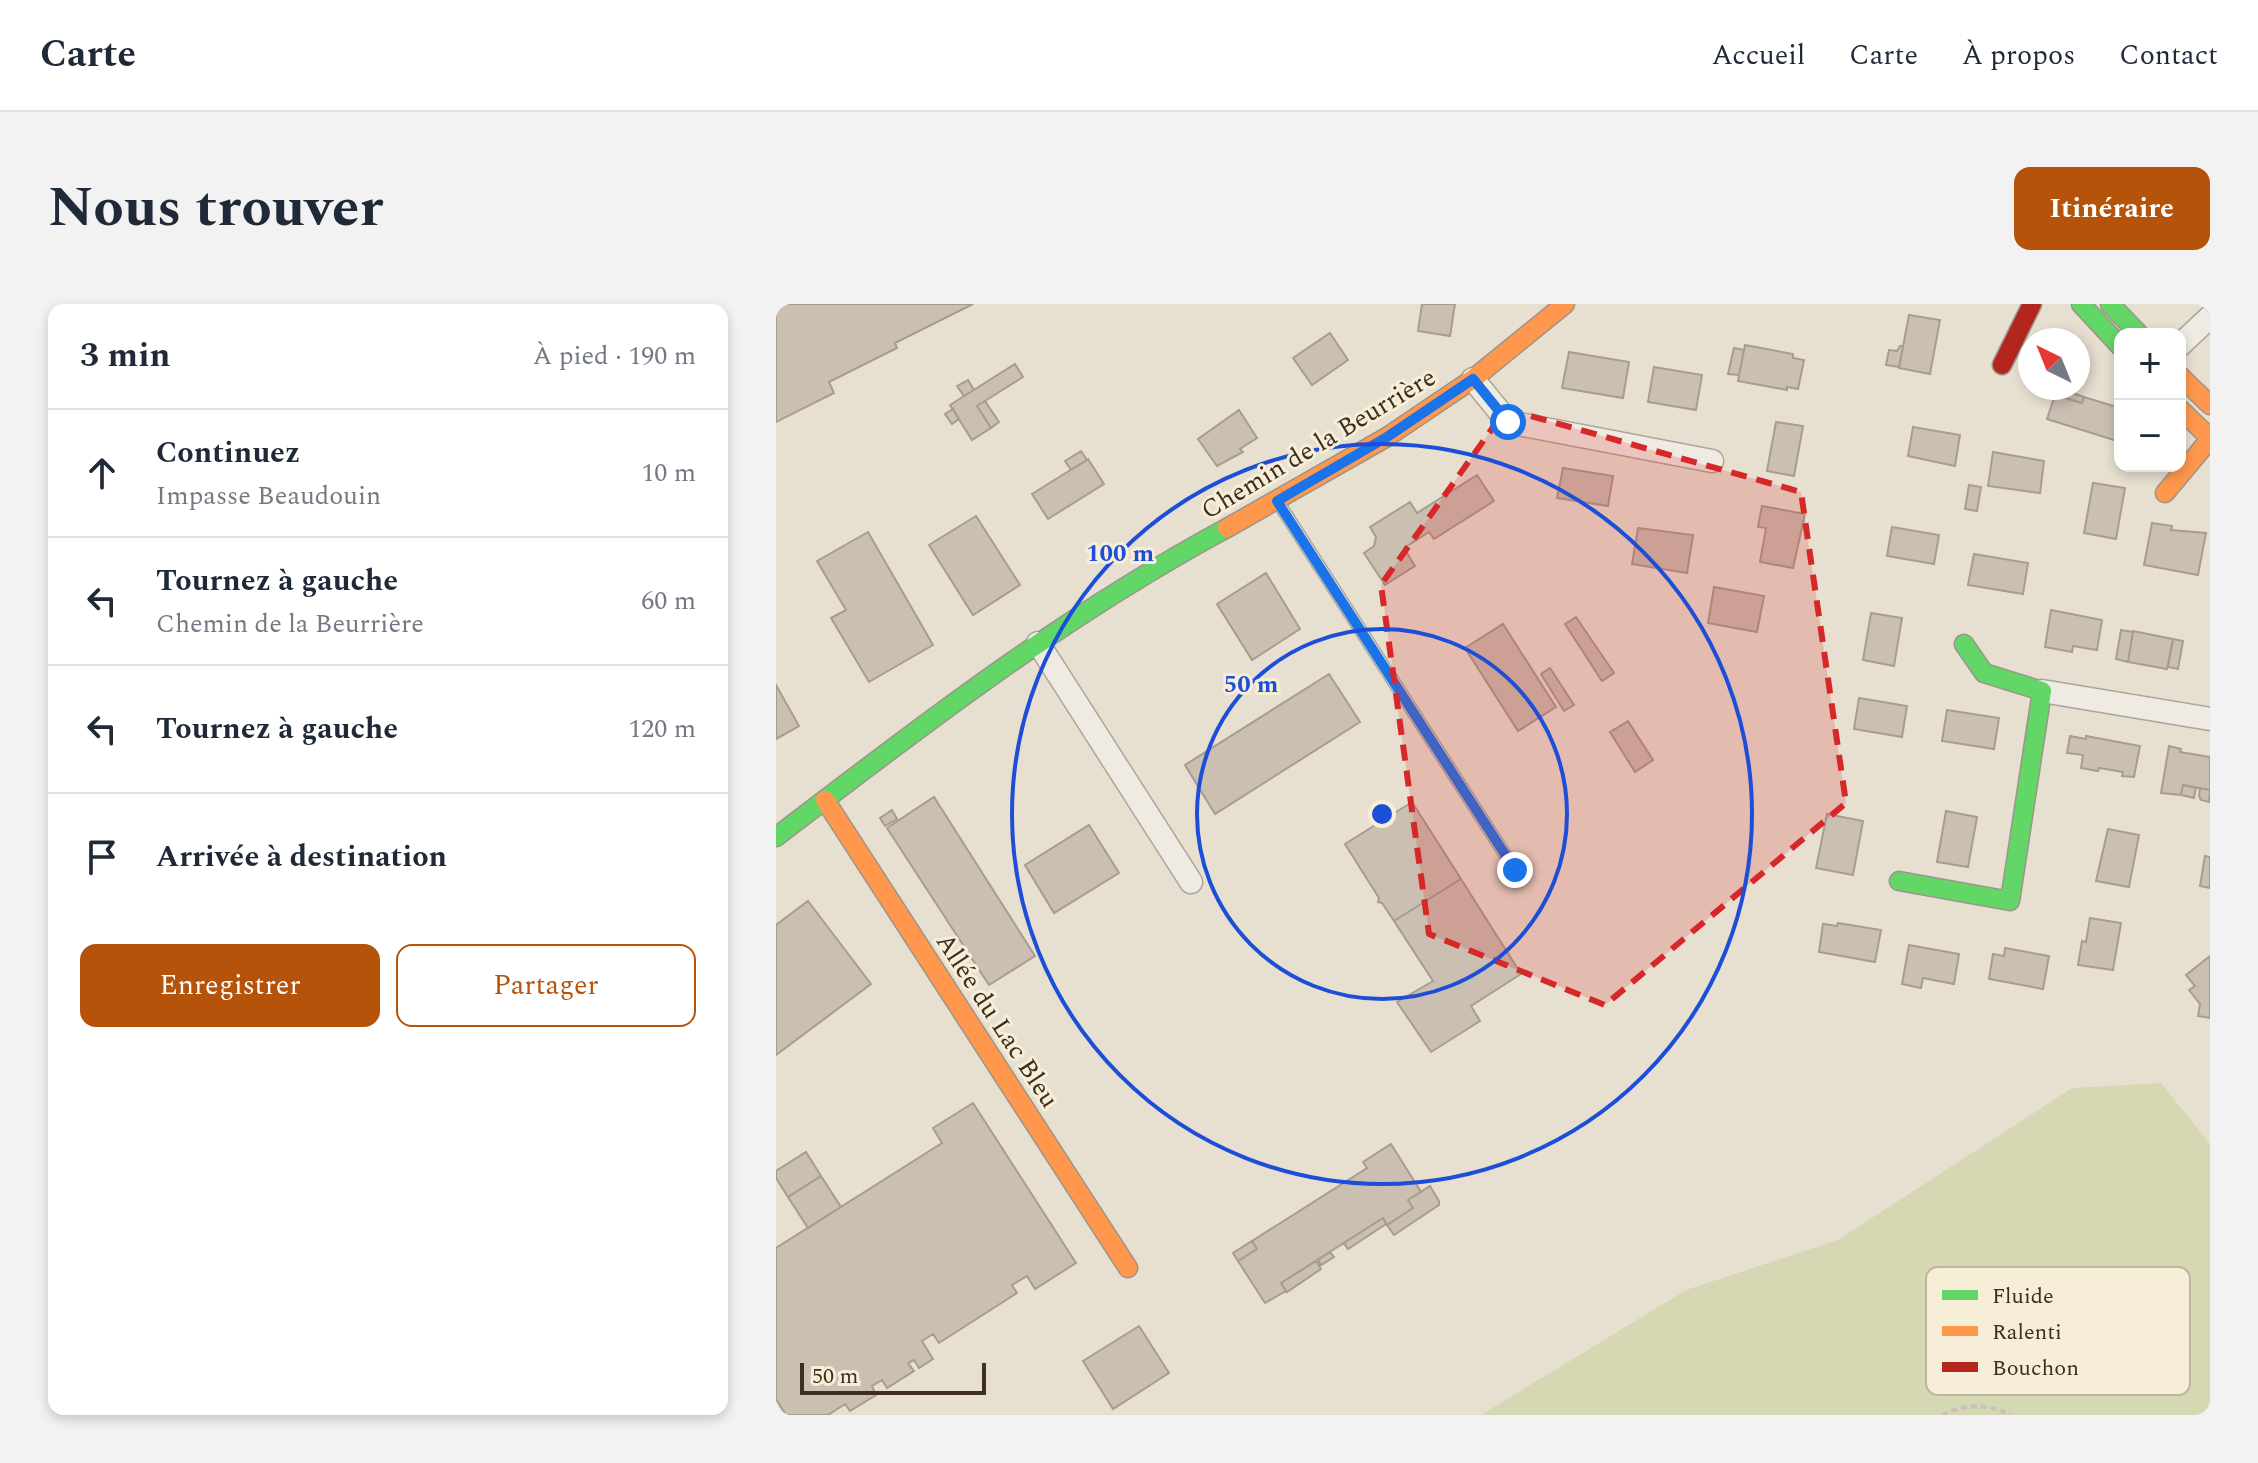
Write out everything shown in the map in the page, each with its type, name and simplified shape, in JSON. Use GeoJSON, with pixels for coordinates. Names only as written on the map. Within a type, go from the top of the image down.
{"type":"FeatureCollection","features":[{"type":"Feature","properties":{"kind":"street","name":"Chemin de la Beurrière"},"geometry":{"type":"LineString","coordinates":[[776,837],[936,714],[1038,643],[1152,568],[1387,437],[1473,379],[1565,304]]}},
{"type":"Feature","properties":{"kind":"street"},"geometry":{"type":"LineString","coordinates":[[2002,365],[2032,304]]}},
{"type":"Feature","properties":{"kind":"street"},"geometry":{"type":"LineString","coordinates":[[2081,304],[2114,340]]}},
{"type":"Feature","properties":{"kind":"street"},"geometry":{"type":"LineString","coordinates":[[2110,304],[2133,328]]}},
{"type":"Feature","properties":{"kind":"street"},"geometry":{"type":"LineString","coordinates":[[2186,339],[2210,317]]}},
{"type":"Feature","properties":{"kind":"street"},"geometry":{"type":"LineString","coordinates":[[1473,379],[1508,422],[1712,461]]}},
{"type":"Feature","properties":{"kind":"street"},"geometry":{"type":"LineString","coordinates":[[2186,382],[2210,405]]}},
{"type":"Feature","properties":{"kind":"street"},"geometry":{"type":"LineString","coordinates":[[2165,493],[2210,439],[2186,415]]}},
{"type":"Feature","properties":{"kind":"street"},"geometry":{"type":"LineString","coordinates":[[1038,643],[1191,882]]}},
{"type":"Feature","properties":{"kind":"street"},"geometry":{"type":"LineString","coordinates":[[1964,644],[1984,673],[2042,691],[2210,719]]}},
{"type":"Feature","properties":{"kind":"street"},"geometry":{"type":"LineString","coordinates":[[1899,881],[2010,901],[2042,691]]}},
{"type":"Feature","properties":{"kind":"street","name":"Allée du Lac Bleu"},"geometry":{"type":"LineString","coordinates":[[825,800],[1128,1268]]}},
{"type":"Feature","properties":{"kind":"lane"},"geometry":{"type":"LineString","coordinates":[[1277,501],[1515,870]]}},
{"type":"Feature","properties":{"kind":"path"},"geometry":{"type":"LineString","coordinates":[[1942,1415],[1964,1405],[2002,1410],[2011,1415]]}},
{"type":"Feature","properties":{"kind":"highlighted area"},"geometry":{"type":"Polygon","coordinates":[[[1506,409],[1801,492],[1846,803],[1605,1005],[1429,934],[1381,585],[1506,409]]]}},
{"type":"Feature","properties":{"kind":"green space"},"geometry":{"type":"Polygon","coordinates":[[[2161,1083],[2210,1144],[2210,1415],[1481,1415],[1686,1290],[1838,1240],[2072,1088],[2161,1083]]]}},
{"type":"Feature","properties":{"kind":"building"},"geometry":{"type":"Polygon","coordinates":[[[776,304],[973,304],[895,343],[897,348],[829,382],[834,393],[776,422],[776,304]]]}},
{"type":"Feature","properties":{"kind":"building"},"geometry":{"type":"Polygon","coordinates":[[[1422,304],[1455,304],[1450,336],[1418,331],[1422,304]]]}},
{"type":"Feature","properties":{"kind":"building"},"geometry":{"type":"Polygon","coordinates":[[[1909,315],[1940,320],[1930,374],[1899,368],[1909,315]]]}},
{"type":"Feature","properties":{"kind":"building"},"geometry":{"type":"Polygon","coordinates":[[[1330,333],[1348,360],[1312,385],[1293,358],[1330,333]]]}},
{"type":"Feature","properties":{"kind":"building"},"geometry":{"type":"Polygon","coordinates":[[[1745,345],[1793,354],[1793,358],[1804,360],[1798,389],[1787,387],[1787,390],[1738,381],[1745,345]]]}},
{"type":"Feature","properties":{"kind":"building"},"geometry":{"type":"Polygon","coordinates":[[[1903,346],[1899,367],[1886,365],[1889,350],[1897,351],[1903,346]]]}},
{"type":"Feature","properties":{"kind":"building"},"geometry":{"type":"Polygon","coordinates":[[[1734,348],[1744,350],[1739,375],[1728,374],[1734,348]]]}},
{"type":"Feature","properties":{"kind":"building"},"geometry":{"type":"Polygon","coordinates":[[[1569,352],[1629,362],[1623,398],[1562,388],[1569,352]]]}},
{"type":"Feature","properties":{"kind":"building"},"geometry":{"type":"Polygon","coordinates":[[[1015,364],[1023,377],[977,406],[991,428],[972,440],[950,405],[1015,364]]]}},
{"type":"Feature","properties":{"kind":"building"},"geometry":{"type":"Polygon","coordinates":[[[1654,367],[1702,375],[1696,410],[1648,402],[1654,367]]]}},
{"type":"Feature","properties":{"kind":"building"},"geometry":{"type":"Polygon","coordinates":[[[968,380],[974,390],[964,396],[957,386],[968,380]]]}},
{"type":"Feature","properties":{"kind":"building"},"geometry":{"type":"Polygon","coordinates":[[[2090,399],[2114,406],[2114,440],[2047,419],[2053,400],[2082,403],[2090,399]]]}},
{"type":"Feature","properties":{"kind":"building"},"geometry":{"type":"Polygon","coordinates":[[[985,401],[999,422],[991,428],[977,406],[985,401]]]}},
{"type":"Feature","properties":{"kind":"building"},"geometry":{"type":"Polygon","coordinates":[[[953,409],[959,419],[952,424],[945,414],[953,409]]]}},
{"type":"Feature","properties":{"kind":"building"},"geometry":{"type":"Polygon","coordinates":[[[1239,410],[1257,438],[1240,449],[1243,452],[1217,466],[1198,439],[1239,410]]]}},
{"type":"Feature","properties":{"kind":"building"},"geometry":{"type":"Polygon","coordinates":[[[1776,422],[1803,426],[1794,476],[1767,471],[1776,422]]]}},
{"type":"Feature","properties":{"kind":"building"},"geometry":{"type":"Polygon","coordinates":[[[1913,427],[1960,435],[1955,466],[1908,456],[1913,427]]]}},
{"type":"Feature","properties":{"kind":"building"},"geometry":{"type":"Polygon","coordinates":[[[1081,451],[1087,460],[1071,470],[1065,461],[1081,451]]]}},
{"type":"Feature","properties":{"kind":"building"},"geometry":{"type":"Polygon","coordinates":[[[1993,452],[2044,461],[2040,493],[1988,486],[1993,452]]]}},
{"type":"Feature","properties":{"kind":"building"},"geometry":{"type":"Polygon","coordinates":[[[1088,459],[1104,484],[1048,519],[1032,494],[1088,459]]]}},
{"type":"Feature","properties":{"kind":"building"},"geometry":{"type":"Polygon","coordinates":[[[1563,468],[1613,476],[1608,506],[1557,498],[1563,468]]]}},
{"type":"Feature","properties":{"kind":"building"},"geometry":{"type":"Polygon","coordinates":[[[1477,475],[1494,501],[1434,539],[1429,532],[1404,548],[1415,566],[1385,585],[1364,553],[1374,546],[1376,537],[1370,527],[1410,502],[1417,513],[1477,475]]]}},
{"type":"Feature","properties":{"kind":"building"},"geometry":{"type":"Polygon","coordinates":[[[2093,483],[2125,488],[2116,539],[2084,533],[2093,483]]]}},
{"type":"Feature","properties":{"kind":"building"},"geometry":{"type":"Polygon","coordinates":[[[1969,485],[1981,487],[1977,511],[1965,509],[1969,485]]]}},
{"type":"Feature","properties":{"kind":"building"},"geometry":{"type":"Polygon","coordinates":[[[1762,506],[1805,514],[1793,568],[1760,562],[1766,528],[1758,527],[1762,506]]]}},
{"type":"Feature","properties":{"kind":"building"},"geometry":{"type":"Polygon","coordinates":[[[976,516],[1020,585],[973,615],[929,545],[976,516]]]}},
{"type":"Feature","properties":{"kind":"building"},"geometry":{"type":"Polygon","coordinates":[[[2152,523],[2172,526],[2171,530],[2206,533],[2198,575],[2144,565],[2152,523]]]}},
{"type":"Feature","properties":{"kind":"building"},"geometry":{"type":"Polygon","coordinates":[[[1892,527],[1939,535],[1934,564],[1887,556],[1892,527]]]}},
{"type":"Feature","properties":{"kind":"building"},"geometry":{"type":"Polygon","coordinates":[[[1638,528],[1693,535],[1687,573],[1632,564],[1638,528]]]}},
{"type":"Feature","properties":{"kind":"building"},"geometry":{"type":"Polygon","coordinates":[[[868,532],[933,645],[869,682],[831,618],[846,610],[817,561],[868,532]]]}},
{"type":"Feature","properties":{"kind":"building"},"geometry":{"type":"Polygon","coordinates":[[[1974,554],[2028,563],[2023,594],[1968,585],[1974,554]]]}},
{"type":"Feature","properties":{"kind":"building"},"geometry":{"type":"Polygon","coordinates":[[[1266,573],[1300,629],[1252,660],[1217,604],[1266,573]]]}},
{"type":"Feature","properties":{"kind":"building"},"geometry":{"type":"Polygon","coordinates":[[[1714,587],[1764,596],[1757,632],[1708,623],[1714,587]]]}},
{"type":"Feature","properties":{"kind":"building"},"geometry":{"type":"Polygon","coordinates":[[[2051,610],[2102,620],[2097,650],[2073,646],[2072,652],[2045,647],[2051,610]]]}},
{"type":"Feature","properties":{"kind":"building"},"geometry":{"type":"Polygon","coordinates":[[[1871,613],[1902,618],[1894,666],[1863,660],[1871,613]]]}},
{"type":"Feature","properties":{"kind":"building"},"geometry":{"type":"Polygon","coordinates":[[[1576,617],[1614,673],[1602,681],[1565,624],[1576,617]]]}},
{"type":"Feature","properties":{"kind":"building"},"geometry":{"type":"Polygon","coordinates":[[[1503,624],[1556,707],[1518,731],[1465,648],[1503,624]]]}},
{"type":"Feature","properties":{"kind":"building"},"geometry":{"type":"Polygon","coordinates":[[[2121,630],[2133,632],[2128,662],[2116,659],[2121,630]]]}},
{"type":"Feature","properties":{"kind":"building"},"geometry":{"type":"Polygon","coordinates":[[[2133,631],[2173,639],[2167,669],[2128,662],[2133,631]]]}},
{"type":"Feature","properties":{"kind":"building"},"geometry":{"type":"Polygon","coordinates":[[[2173,639],[2183,641],[2178,669],[2168,667],[2173,639]]]}},
{"type":"Feature","properties":{"kind":"building"},"geometry":{"type":"Polygon","coordinates":[[[1550,668],[1574,705],[1564,711],[1541,674],[1550,668]]]}},
{"type":"Feature","properties":{"kind":"building"},"geometry":{"type":"Polygon","coordinates":[[[1329,674],[1360,722],[1215,814],[1185,765],[1329,674]]]}},
{"type":"Feature","properties":{"kind":"building"},"geometry":{"type":"Polygon","coordinates":[[[776,685],[799,726],[776,739],[776,685]]]}},
{"type":"Feature","properties":{"kind":"building"},"geometry":{"type":"Polygon","coordinates":[[[1859,698],[1907,706],[1902,737],[1854,729],[1859,698]]]}},
{"type":"Feature","properties":{"kind":"building"},"geometry":{"type":"Polygon","coordinates":[[[1947,710],[1999,718],[1994,749],[1942,741],[1947,710]]]}},
{"type":"Feature","properties":{"kind":"building"},"geometry":{"type":"Polygon","coordinates":[[[1628,721],[1653,760],[1635,772],[1610,732],[1628,721]]]}},
{"type":"Feature","properties":{"kind":"building"},"geometry":{"type":"Polygon","coordinates":[[[2070,736],[2140,746],[2134,777],[2122,776],[2123,772],[2081,768],[2083,755],[2067,753],[2070,736]]]}},
{"type":"Feature","properties":{"kind":"building"},"geometry":{"type":"Polygon","coordinates":[[[2169,746],[2181,749],[2180,752],[2210,757],[2210,790],[2183,785],[2181,795],[2161,793],[2169,746]]]}},
{"type":"Feature","properties":{"kind":"building"},"geometry":{"type":"Polygon","coordinates":[[[2183,785],[2196,788],[2194,798],[2181,795],[2183,785]]]}},
{"type":"Feature","properties":{"kind":"building"},"geometry":{"type":"Polygon","coordinates":[[[2200,788],[2210,790],[2209,802],[2201,800],[2200,788]]]}},
{"type":"Feature","properties":{"kind":"building"},"geometry":{"type":"Polygon","coordinates":[[[934,797],[1035,956],[989,985],[887,828],[934,797]]]}},
{"type":"Feature","properties":{"kind":"building"},"geometry":{"type":"Polygon","coordinates":[[[1412,802],[1461,879],[1394,921],[1382,903],[1378,902],[1379,898],[1345,844],[1412,802]]]}},
{"type":"Feature","properties":{"kind":"building"},"geometry":{"type":"Polygon","coordinates":[[[892,810],[897,819],[885,826],[880,818],[892,810]]]}},
{"type":"Feature","properties":{"kind":"building"},"geometry":{"type":"Polygon","coordinates":[[[1946,811],[1977,817],[1968,867],[1937,862],[1946,811]]]}},
{"type":"Feature","properties":{"kind":"building"},"geometry":{"type":"Polygon","coordinates":[[[1827,814],[1863,821],[1853,875],[1816,868],[1827,814]]]}},
{"type":"Feature","properties":{"kind":"building"},"geometry":{"type":"Polygon","coordinates":[[[1089,825],[1119,873],[1054,913],[1025,865],[1089,825]]]}},
{"type":"Feature","properties":{"kind":"building"},"geometry":{"type":"Polygon","coordinates":[[[2108,829],[2139,835],[2129,887],[2096,881],[2108,829]]]}},
{"type":"Feature","properties":{"kind":"building"},"geometry":{"type":"Polygon","coordinates":[[[2205,856],[2210,857],[2210,888],[2200,886],[2205,856]]]}},
{"type":"Feature","properties":{"kind":"building"},"geometry":{"type":"Polygon","coordinates":[[[1461,879],[1521,974],[1471,1006],[1480,1021],[1431,1052],[1397,1002],[1433,981],[1394,921],[1461,879]]]}},
{"type":"Feature","properties":{"kind":"building"},"geometry":{"type":"Polygon","coordinates":[[[808,901],[871,984],[776,1055],[776,925],[808,901]]]}},
{"type":"Feature","properties":{"kind":"building"},"geometry":{"type":"Polygon","coordinates":[[[2090,918],[2121,923],[2113,970],[2078,965],[2090,918]]]}},
{"type":"Feature","properties":{"kind":"building"},"geometry":{"type":"Polygon","coordinates":[[[1838,923],[1881,930],[1875,962],[1819,952],[1823,924],[1837,926],[1838,923]]]}},
{"type":"Feature","properties":{"kind":"building"},"geometry":{"type":"Polygon","coordinates":[[[1909,945],[1959,954],[1954,984],[1923,978],[1921,988],[1902,984],[1909,945]]]}},
{"type":"Feature","properties":{"kind":"building"},"geometry":{"type":"Polygon","coordinates":[[[2005,948],[2049,956],[2043,989],[1989,979],[1993,954],[2004,956],[2005,948]]]}},
{"type":"Feature","properties":{"kind":"building"},"geometry":{"type":"Polygon","coordinates":[[[2210,956],[2210,1018],[2198,1016],[2200,1004],[2189,990],[2195,986],[2186,975],[2210,956]]]}},
{"type":"Feature","properties":{"kind":"building"},"geometry":{"type":"Polygon","coordinates":[[[973,1103],[1076,1263],[1035,1289],[1027,1276],[1012,1285],[1017,1293],[939,1343],[933,1334],[922,1341],[933,1359],[919,1368],[914,1360],[908,1363],[914,1371],[887,1388],[882,1380],[872,1386],[876,1395],[850,1411],[845,1404],[828,1415],[786,1415],[776,1399],[776,1248],[942,1143],[933,1128],[973,1103]]]}},
{"type":"Feature","properties":{"kind":"building"},"geometry":{"type":"Polygon","coordinates":[[[1391,1144],[1421,1192],[1408,1200],[1413,1208],[1387,1225],[1383,1218],[1281,1283],[1286,1291],[1265,1303],[1238,1261],[1257,1249],[1252,1241],[1367,1168],[1363,1162],[1391,1144]]]}},
{"type":"Feature","properties":{"kind":"building"},"geometry":{"type":"Polygon","coordinates":[[[806,1152],[821,1176],[788,1197],[776,1178],[776,1171],[806,1152]]]}},
{"type":"Feature","properties":{"kind":"building"},"geometry":{"type":"Polygon","coordinates":[[[821,1176],[841,1207],[808,1228],[788,1197],[821,1176]]]}},
{"type":"Feature","properties":{"kind":"building"},"geometry":{"type":"Polygon","coordinates":[[[1430,1186],[1439,1205],[1394,1235],[1387,1225],[1413,1208],[1408,1200],[1430,1186]]]}},
{"type":"Feature","properties":{"kind":"building"},"geometry":{"type":"Polygon","coordinates":[[[1383,1218],[1386,1224],[1348,1249],[1344,1243],[1383,1218]]]}},
{"type":"Feature","properties":{"kind":"building"},"geometry":{"type":"Polygon","coordinates":[[[1252,1241],[1257,1249],[1238,1261],[1233,1253],[1252,1241]]]}},
{"type":"Feature","properties":{"kind":"building"},"geometry":{"type":"Polygon","coordinates":[[[1330,1252],[1334,1257],[1321,1265],[1318,1260],[1330,1252]]]}},
{"type":"Feature","properties":{"kind":"building"},"geometry":{"type":"Polygon","coordinates":[[[1316,1261],[1321,1269],[1287,1292],[1281,1283],[1316,1261]]]}},
{"type":"Feature","properties":{"kind":"building"},"geometry":{"type":"Polygon","coordinates":[[[1139,1326],[1169,1373],[1113,1409],[1083,1361],[1139,1326]]]}},
{"type":"Feature","properties":{"kind":"traffic: fast"},"geometry":{"type":"LineString","coordinates":[[2081,304],[2114,340]]}},
{"type":"Feature","properties":{"kind":"traffic: fast"},"geometry":{"type":"LineString","coordinates":[[2110,304],[2133,328]]}},
{"type":"Feature","properties":{"kind":"traffic: fast"},"geometry":{"type":"LineString","coordinates":[[776,837],[940,713],[1051,635],[1227,528]]}},
{"type":"Feature","properties":{"kind":"traffic: fast"},"geometry":{"type":"LineString","coordinates":[[1899,881],[2010,901],[2042,691],[1984,673],[1964,644]]}},
{"type":"Feature","properties":{"kind":"traffic: slow"},"geometry":{"type":"LineString","coordinates":[[1227,528],[1387,437],[1473,379],[1565,304]]}},
{"type":"Feature","properties":{"kind":"traffic: slow"},"geometry":{"type":"LineString","coordinates":[[2186,382],[2210,405]]}},
{"type":"Feature","properties":{"kind":"traffic: slow"},"geometry":{"type":"LineString","coordinates":[[2186,415],[2210,438]]}},
{"type":"Feature","properties":{"kind":"traffic: slow"},"geometry":{"type":"LineString","coordinates":[[2165,493],[2210,439]]}},
{"type":"Feature","properties":{"kind":"traffic: slow"},"geometry":{"type":"LineString","coordinates":[[825,800],[1128,1268]]}},
{"type":"Feature","properties":{"kind":"traffic: jam"},"geometry":{"type":"LineString","coordinates":[[2002,365],[2032,304]]}},
{"type":"Feature","properties":{"kind":"route"},"geometry":{"type":"LineString","coordinates":[[1508,422],[1473,379],[1387,437],[1277,501],[1515,870]]}}]}
